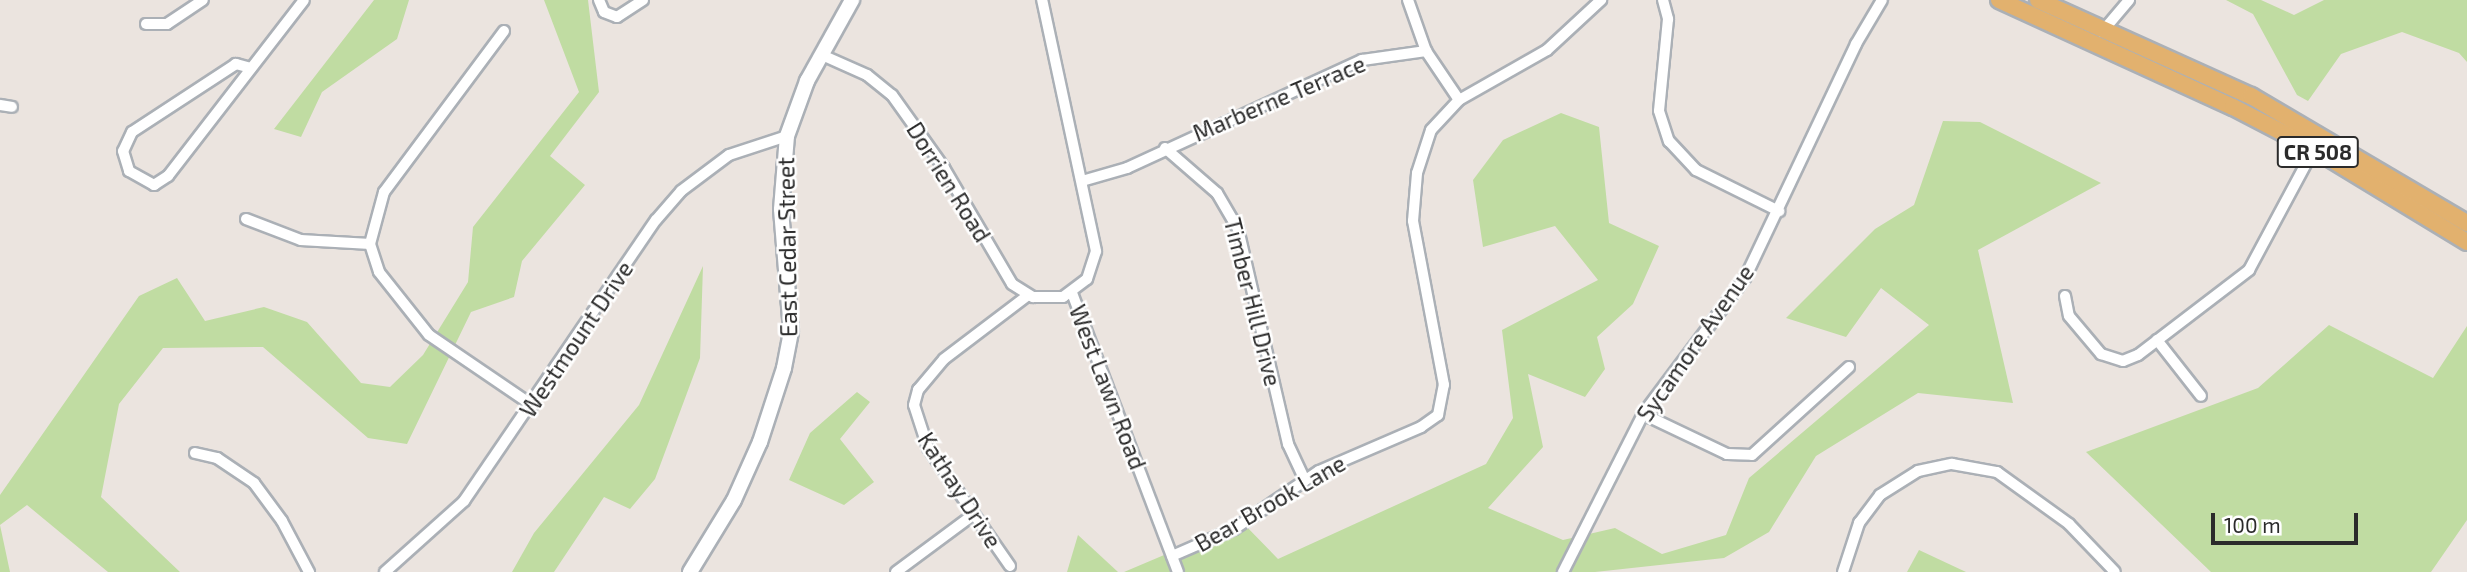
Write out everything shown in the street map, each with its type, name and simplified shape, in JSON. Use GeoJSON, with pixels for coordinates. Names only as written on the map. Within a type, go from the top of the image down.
{"type":"FeatureCollection","features":[{"type":"Feature","properties":{"kind":"main road","name":"East Cedar Street"},"geometry":{"type":"LineString","coordinates":[[690,572],[734,500],[761,442],[784,368],[791,331],[781,209],[787,136],[793,111],[852,0]]}},
{"type":"Feature","properties":{"kind":"main road","name":"CR 508"},"geometry":{"type":"LineString","coordinates":[[1999,0],[2251,96],[2318,142],[2394,200],[2467,242]]}},
{"type":"Feature","properties":{"kind":"main road","name":"CR 508"},"geometry":{"type":"LineString","coordinates":[[2038,0],[2099,38]]}},
{"type":"Feature","properties":{"kind":"main road","name":"CR 508"},"geometry":{"type":"LineString","coordinates":[[2318,142],[2403,185],[2467,223]]}},
{"type":"Feature","properties":{"kind":"main road"},"geometry":{"type":"LineString","coordinates":[[2394,200],[2403,185]]}},
{"type":"Feature","properties":{"kind":"street"},"geometry":{"type":"LineString","coordinates":[[146,24],[167,24],[203,0]]}},
{"type":"Feature","properties":{"kind":"street"},"geometry":{"type":"LineString","coordinates":[[251,68],[236,64],[132,132],[122,151],[129,171],[145,183],[162,182],[251,68],[304,0]]}},
{"type":"Feature","properties":{"kind":"street"},"geometry":{"type":"LineString","coordinates":[[599,0],[604,12],[617,17],[643,0]]}},
{"type":"Feature","properties":{"kind":"street","name":"West Lawn Road"},"geometry":{"type":"LineString","coordinates":[[1042,0],[1096,251],[1087,279],[1072,293],[1178,572]]}},
{"type":"Feature","properties":{"kind":"street"},"geometry":{"type":"LineString","coordinates":[[1408,0],[1426,51],[1459,100]]}},
{"type":"Feature","properties":{"kind":"street","name":"Bear Brook Lane"},"geometry":{"type":"LineString","coordinates":[[1172,556],[1234,529],[1305,480],[1421,427],[1442,408],[1444,385],[1415,245],[1414,197],[1430,130],[1459,100],[1547,50],[1601,0]]}},
{"type":"Feature","properties":{"kind":"street"},"geometry":{"type":"LineString","coordinates":[[1663,0],[1668,19],[1659,111],[1669,141],[1696,170],[1779,211]]}},
{"type":"Feature","properties":{"kind":"street","name":"Sycamore Avenue"},"geometry":{"type":"LineString","coordinates":[[1563,572],[1643,414],[1745,278],[1856,44],[1882,0]]}},
{"type":"Feature","properties":{"kind":"street"},"geometry":{"type":"LineString","coordinates":[[2099,38],[2129,0]]}},
{"type":"Feature","properties":{"kind":"street"},"geometry":{"type":"LineString","coordinates":[[504,31],[384,192],[370,244],[379,272],[429,335],[532,405]]}},
{"type":"Feature","properties":{"kind":"street","name":"Marberne Terrace"},"geometry":{"type":"LineString","coordinates":[[1082,181],[1127,168],[1165,148],[1362,60],[1426,51]]}},
{"type":"Feature","properties":{"kind":"street","name":"Dorrien Road"},"geometry":{"type":"LineString","coordinates":[[822,55],[867,75],[892,95],[944,168],[1008,279],[1027,296]]}},
{"type":"Feature","properties":{"kind":"street"},"geometry":{"type":"LineString","coordinates":[[0,105],[12,107]]}},
{"type":"Feature","properties":{"kind":"street","name":"Westmount Drive"},"geometry":{"type":"LineString","coordinates":[[385,572],[464,501],[656,220],[681,191],[729,155],[787,136]]}},
{"type":"Feature","properties":{"kind":"street"},"geometry":{"type":"LineString","coordinates":[[2065,296],[2069,316],[2107,358],[2130,360],[2249,270],[2318,142]]}},
{"type":"Feature","properties":{"kind":"street","name":"Timber Hill Drive"},"geometry":{"type":"LineString","coordinates":[[1165,148],[1217,193],[1238,229],[1288,444],[1305,480]]}},
{"type":"Feature","properties":{"kind":"street"},"geometry":{"type":"LineString","coordinates":[[246,219],[301,240],[370,244]]}},
{"type":"Feature","properties":{"kind":"street"},"geometry":{"type":"LineString","coordinates":[[1027,296],[1053,299],[1072,293]]}},
{"type":"Feature","properties":{"kind":"street","name":"Kathay Drive"},"geometry":{"type":"LineString","coordinates":[[1010,565],[928,448],[914,405],[918,390],[944,359],[1027,296]]}},
{"type":"Feature","properties":{"kind":"street"},"geometry":{"type":"LineString","coordinates":[[2157,340],[2201,396]]}},
{"type":"Feature","properties":{"kind":"street"},"geometry":{"type":"LineString","coordinates":[[1643,414],[1727,454],[1752,455],[1849,367]]}},
{"type":"Feature","properties":{"kind":"street"},"geometry":{"type":"LineString","coordinates":[[195,453],[217,458],[254,484],[282,521],[309,572]]}},
{"type":"Feature","properties":{"kind":"street"},"geometry":{"type":"LineString","coordinates":[[1843,572],[1859,523],[1880,495],[1918,471],[1952,464],[1997,472],[2069,524],[2115,572]]}},
{"type":"Feature","properties":{"kind":"street"},"geometry":{"type":"LineString","coordinates":[[896,572],[974,514]]}},
{"type":"Feature","properties":{"kind":"green space"},"geometry":{"type":"Polygon","coordinates":[[[374,0],[409,0],[397,39],[322,92],[301,137],[274,129],[374,0]]]}},
{"type":"Feature","properties":{"kind":"green space"},"geometry":{"type":"Polygon","coordinates":[[[544,0],[588,0],[599,92],[550,156],[585,185],[522,261],[514,297],[471,312],[407,444],[368,438],[263,347],[163,348],[119,404],[101,497],[180,572],[108,572],[27,505],[0,525],[0,495],[139,296],[177,278],[205,321],[264,307],[307,322],[361,383],[390,387],[423,355],[468,282],[473,227],[579,92],[544,0]]]}},
{"type":"Feature","properties":{"kind":"green space"},"geometry":{"type":"Polygon","coordinates":[[[2226,0],[2261,0],[2294,15],[2324,0],[2467,0],[2467,62],[2459,53],[2402,32],[2341,54],[2308,101],[2297,95],[2253,14],[2226,0]]]}},
{"type":"Feature","properties":{"kind":"green space"},"geometry":{"type":"Polygon","coordinates":[[[1561,113],[1599,127],[1609,223],[1659,246],[1633,304],[1597,337],[1605,369],[1585,397],[1528,374],[1543,447],[1488,508],[1563,540],[1615,528],[1662,554],[1726,535],[1749,478],[1929,325],[1881,288],[1846,337],[1786,318],[1875,229],[1914,205],[1943,121],[1980,122],[2101,183],[1978,250],[2013,403],[1918,393],[1816,456],[1769,532],[1724,558],[1595,572],[1124,572],[1242,522],[1278,559],[1486,464],[1513,418],[1502,330],[1598,280],[1555,226],[1483,247],[1473,180],[1503,140],[1561,113]]]}},
{"type":"Feature","properties":{"kind":"green space"},"geometry":{"type":"Polygon","coordinates":[[[703,266],[700,358],[655,479],[630,509],[604,497],[554,572],[512,572],[534,533],[639,405],[703,266]]]}},
{"type":"Feature","properties":{"kind":"green space"},"geometry":{"type":"Polygon","coordinates":[[[2329,325],[2433,378],[2467,326],[2467,520],[2431,572],[2211,572],[2086,452],[2258,388],[2329,325]]]}},
{"type":"Feature","properties":{"kind":"green space"},"geometry":{"type":"Polygon","coordinates":[[[857,392],[870,402],[840,439],[874,482],[844,505],[789,480],[810,433],[857,392]]]}},
{"type":"Feature","properties":{"kind":"green space"},"geometry":{"type":"Polygon","coordinates":[[[0,525],[10,572],[0,572],[0,525]]]}},
{"type":"Feature","properties":{"kind":"green space"},"geometry":{"type":"Polygon","coordinates":[[[1078,535],[1118,572],[1067,572],[1078,535]]]}},
{"type":"Feature","properties":{"kind":"green space"},"geometry":{"type":"Polygon","coordinates":[[[1919,550],[1966,572],[1907,572],[1919,550]]]}}]}
